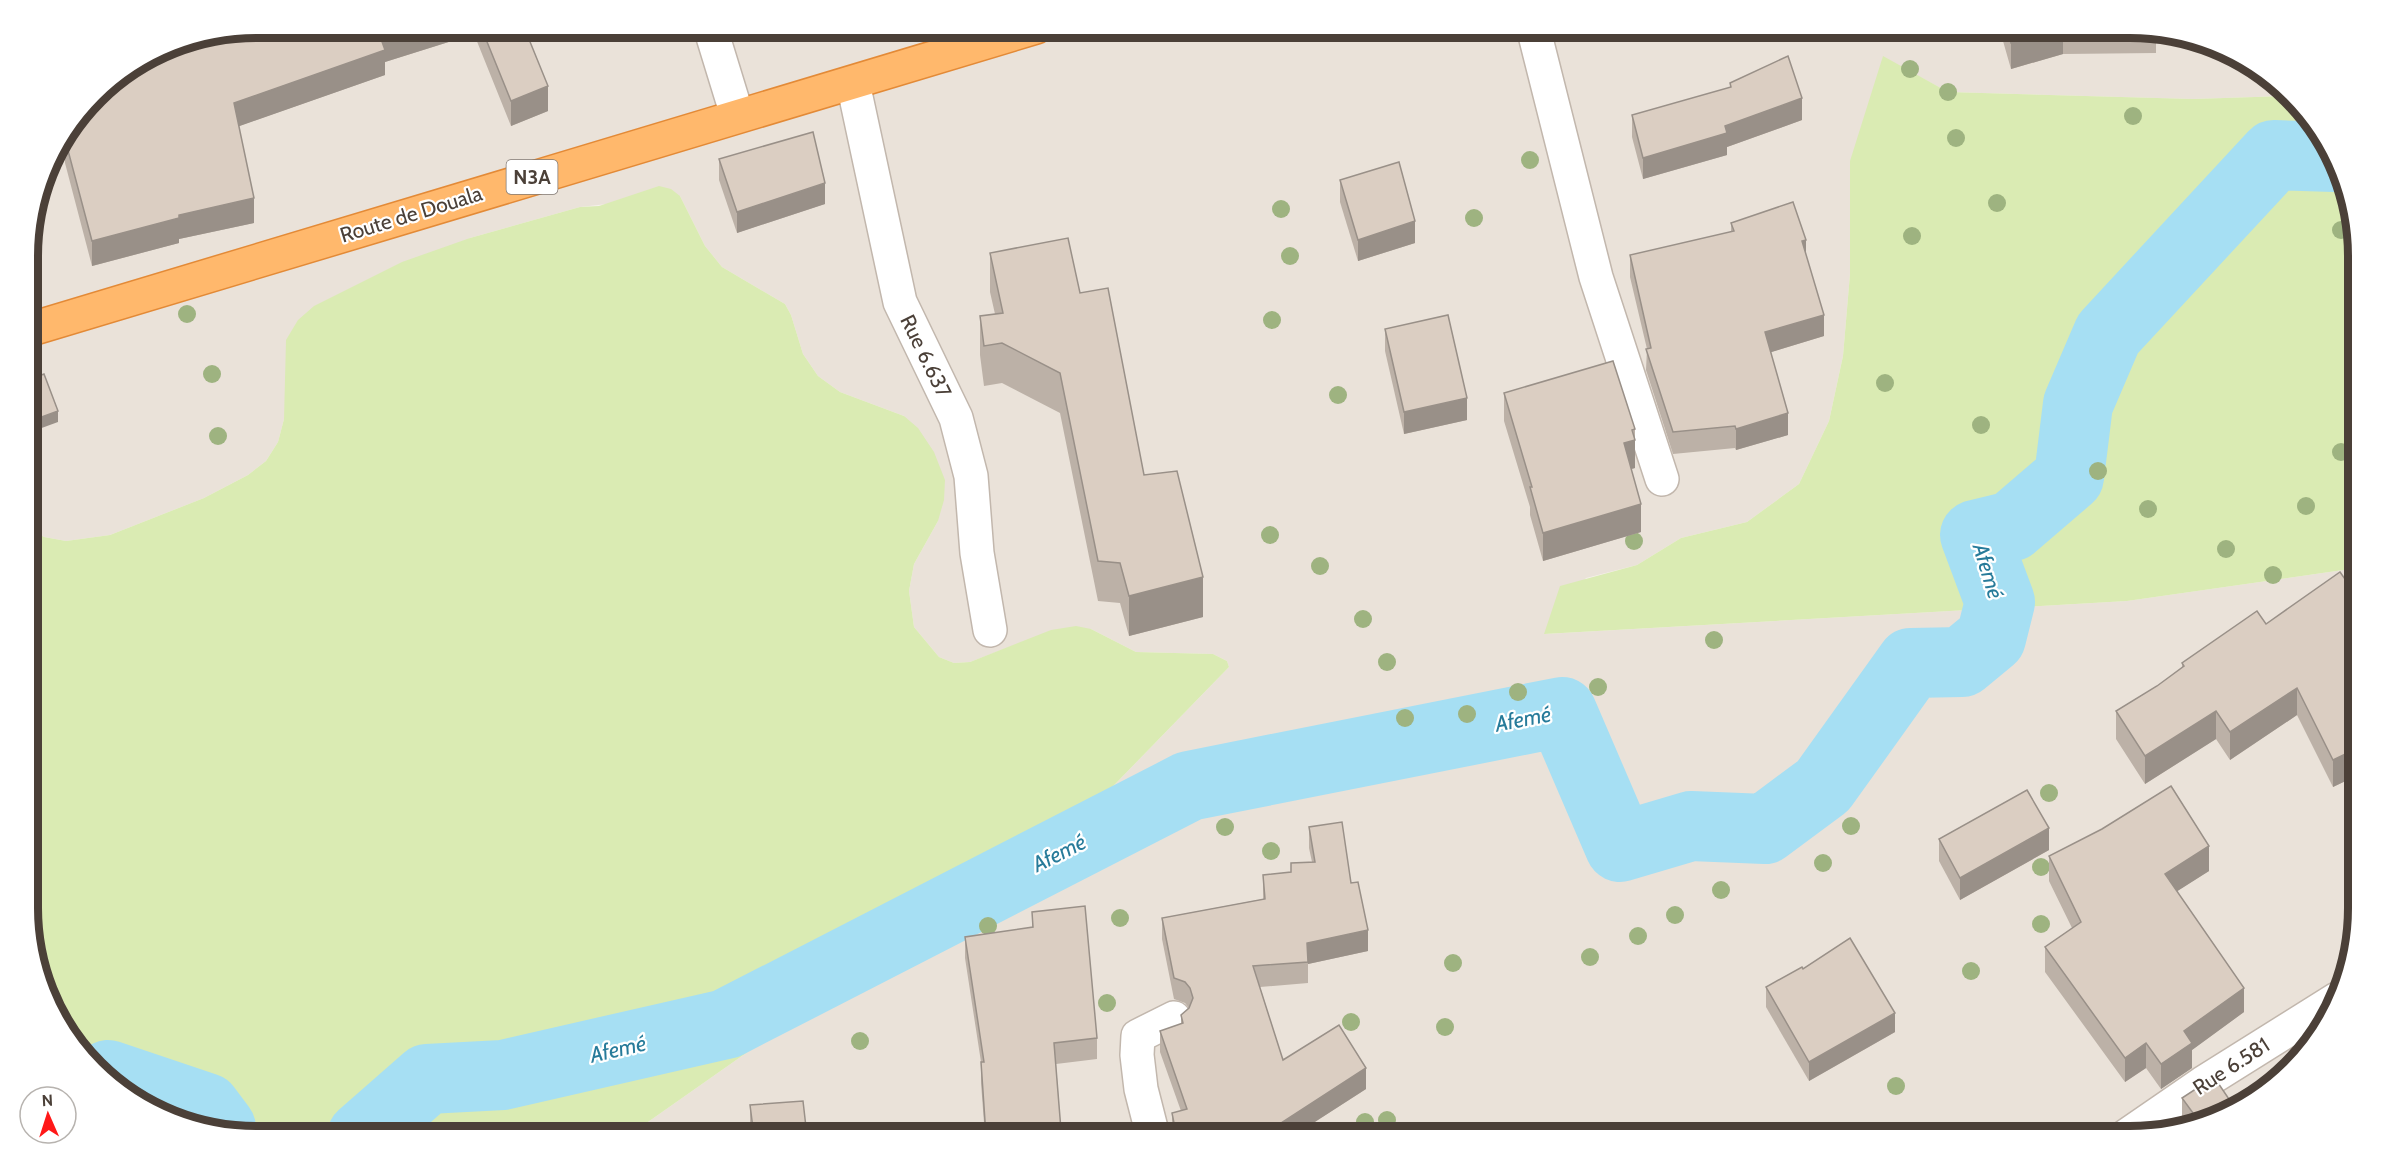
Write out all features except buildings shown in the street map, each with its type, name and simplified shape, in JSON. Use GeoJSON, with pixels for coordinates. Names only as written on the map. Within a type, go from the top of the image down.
{"type":"FeatureCollection","features":[{"type":"Feature","properties":{"kind":"highway","name":"Route de Douala"},"geometry":{"type":"LineString","coordinates":[[38,325],[737,115],[853,83],[984,38]]}},
{"type":"Feature","properties":{"kind":"street"},"geometry":{"type":"LineString","coordinates":[[713,38],[737,115]]}},
{"type":"Feature","properties":{"kind":"street"},"geometry":{"type":"LineString","coordinates":[[1536,38],[1596,277],[1662,479]]}},
{"type":"Feature","properties":{"kind":"street","name":"Rue 6.637"},"geometry":{"type":"LineString","coordinates":[[853,83],[900,302],[956,418],[971,476],[977,553],[990,630]]}},
{"type":"Feature","properties":{"kind":"street","name":"Rue 6.581"},"geometry":{"type":"LineString","coordinates":[[2142,1125],[2203,1083],[2323,1008]]}},
{"type":"Feature","properties":{"kind":"street"},"geometry":{"type":"LineString","coordinates":[[1150,1126],[1141,1089],[1137,1055],[1138,1036],[1174,1018]]}},
{"type":"Feature","properties":{"kind":"shaded area"},"geometry":{"type":"Polygon","coordinates":[[[241,38],[2144,38],[2186,45],[2213,54],[2251,74],[2279,96],[2193,99],[1948,92],[1883,57],[1850,274],[1843,356],[1829,421],[1799,484],[1747,522],[1681,538],[1637,565],[1586,578],[1545,634],[2127,601],[2348,569],[2348,908],[2346,936],[2331,991],[2303,1040],[2284,1062],[2262,1081],[2213,1109],[2158,1124],[2130,1126],[642,1126],[1086,814],[1229,667],[1227,661],[1213,654],[1136,652],[1091,629],[1051,631],[970,662],[954,663],[939,657],[914,627],[909,591],[914,564],[938,521],[904,416],[840,392],[818,376],[803,354],[791,315],[785,304],[722,267],[705,246],[680,196],[580,207],[470,238],[284,419],[278,442],[266,461],[248,475],[204,498],[110,535],[66,541],[38,534],[38,241],[45,199],[60,159],[82,123],[112,91],[140,70],[218,41],[241,38]]]}},
{"type":"Feature","properties":{"kind":"green space"},"geometry":{"type":"Polygon","coordinates":[[[1883,56],[1948,92],[2193,99],[2279,96],[2303,123],[2325,159],[2336,185],[2346,227],[2348,255],[2348,569],[2127,601],[1544,634],[1560,586],[1637,565],[1681,538],[1747,522],[1799,484],[1829,421],[1843,356],[1850,274],[1850,161],[1883,56]]]}},
{"type":"Feature","properties":{"kind":"green space"},"geometry":{"type":"Polygon","coordinates":[[[659,186],[671,189],[680,196],[705,246],[722,267],[785,304],[791,315],[803,354],[818,376],[840,392],[904,416],[918,428],[934,452],[945,480],[944,500],[938,521],[914,564],[909,591],[914,627],[939,657],[954,663],[970,662],[1051,630],[1076,626],[1091,629],[1136,652],[1213,654],[1227,661],[1229,667],[1086,814],[642,1126],[255,1126],[227,1124],[199,1118],[159,1103],[134,1089],[112,1072],[91,1051],[74,1029],[49,978],[39,936],[38,534],[66,541],[110,535],[204,498],[248,475],[266,461],[278,442],[284,419],[286,340],[298,320],[314,306],[402,262],[470,238],[580,207],[599,206],[659,186]]]}},
{"type":"Feature","properties":{"kind":"waterway","name":"Afemé"},"geometry":{"type":"LineString","coordinates":[[373,1126],[427,1079],[503,1075],[726,1024],[1189,786],[1562,712],[1620,847],[1691,826],[1765,829],[1823,786],[1911,663],[1962,662],[1991,638],[2000,602],[1975,535],[2012,526],[2069,477],[2078,404],[2108,334],[2274,155],[2324,157]]}},
{"type":"Feature","properties":{"kind":"waterway","name":"Afemé"},"geometry":{"type":"LineString","coordinates":[[121,1079],[206,1108],[216,1122]]}}]}
